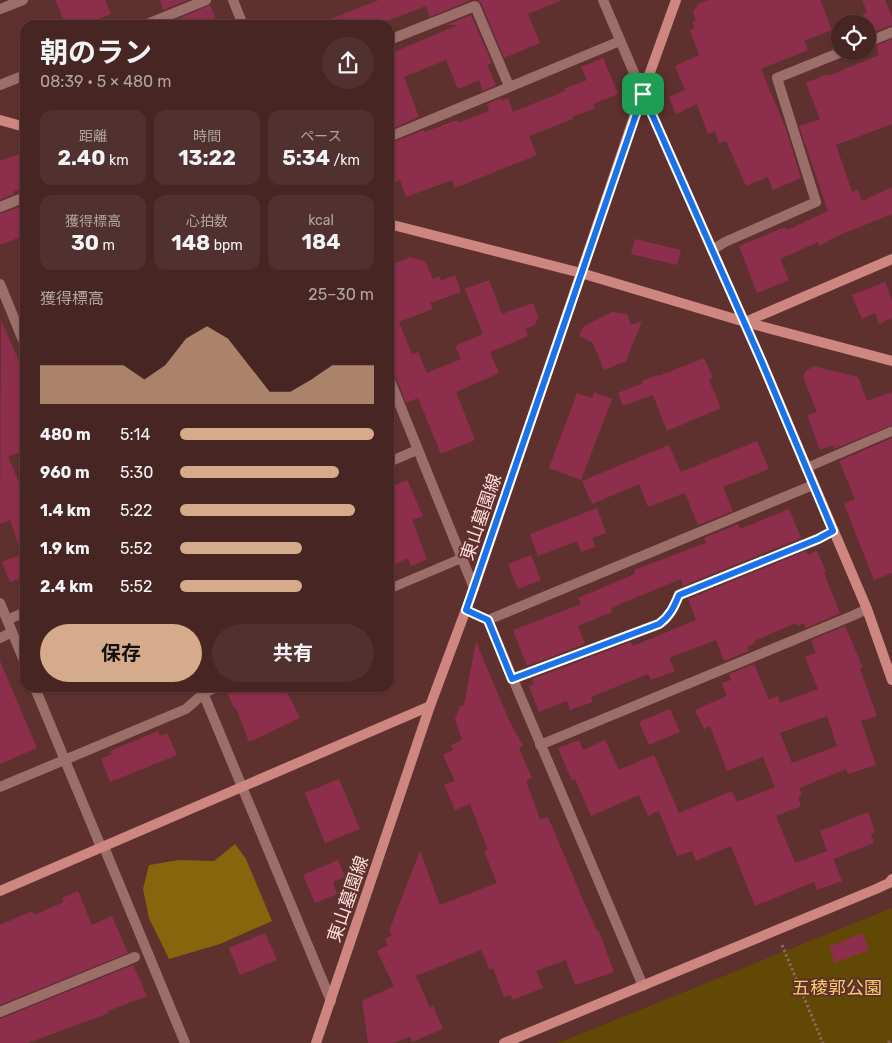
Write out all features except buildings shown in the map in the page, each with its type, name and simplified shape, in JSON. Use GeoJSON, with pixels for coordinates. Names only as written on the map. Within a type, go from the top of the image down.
{"type":"FeatureCollection","features":[{"type":"Feature","properties":{"kind":"street"},"geometry":{"type":"LineString","coordinates":[[157,20],[206,0]]}},
{"type":"Feature","properties":{"kind":"street"},"geometry":{"type":"LineString","coordinates":[[233,0],[241,20]]}},
{"type":"Feature","properties":{"kind":"street"},"geometry":{"type":"LineString","coordinates":[[603,0],[745,322],[867,609],[892,680]]}},
{"type":"Feature","properties":{"kind":"street","name":"東山墓園線"},"geometry":{"type":"LineString","coordinates":[[316,1043],[430,706],[474,588],[676,0]]}},
{"type":"Feature","properties":{"kind":"street"},"geometry":{"type":"LineString","coordinates":[[0,9],[20,1]]}},
{"type":"Feature","properties":{"kind":"street"},"geometry":{"type":"LineString","coordinates":[[394,38],[475,6],[509,86]]}},
{"type":"Feature","properties":{"kind":"street"},"geometry":{"type":"LineString","coordinates":[[876,39],[892,32]]}},
{"type":"Feature","properties":{"kind":"street"},"geometry":{"type":"LineString","coordinates":[[394,135],[620,40]]}},
{"type":"Feature","properties":{"kind":"street"},"geometry":{"type":"LineString","coordinates":[[712,250],[725,242],[816,202],[777,78],[831,56]]}},
{"type":"Feature","properties":{"kind":"street"},"geometry":{"type":"LineString","coordinates":[[0,85],[20,77]]}},
{"type":"Feature","properties":{"kind":"street"},"geometry":{"type":"LineString","coordinates":[[0,120],[20,126]]}},
{"type":"Feature","properties":{"kind":"street"},"geometry":{"type":"LineString","coordinates":[[0,207],[20,199]]}},
{"type":"Feature","properties":{"kind":"street"},"geometry":{"type":"LineString","coordinates":[[394,225],[581,272],[745,322],[892,361]]}},
{"type":"Feature","properties":{"kind":"street"},"geometry":{"type":"LineString","coordinates":[[745,322],[892,259]]}},
{"type":"Feature","properties":{"kind":"street"},"geometry":{"type":"LineString","coordinates":[[0,284],[20,333]]}},
{"type":"Feature","properties":{"kind":"street"},"geometry":{"type":"LineString","coordinates":[[394,391],[474,588]]}},
{"type":"Feature","properties":{"kind":"street"},"geometry":{"type":"LineString","coordinates":[[394,460],[417,450]]}},
{"type":"Feature","properties":{"kind":"street"},"geometry":{"type":"LineString","coordinates":[[488,620],[813,485]]}},
{"type":"Feature","properties":{"kind":"street"},"geometry":{"type":"LineString","coordinates":[[512,679],[659,624],[672,612],[679,595],[818,539],[833,531]]}},
{"type":"Feature","properties":{"kind":"street"},"geometry":{"type":"LineString","coordinates":[[0,603],[20,652]]}},
{"type":"Feature","properties":{"kind":"street"},"geometry":{"type":"LineString","coordinates":[[540,745],[867,609]]}},
{"type":"Feature","properties":{"kind":"street"},"geometry":{"type":"LineString","coordinates":[[466,610],[488,620],[643,986]]}},
{"type":"Feature","properties":{"kind":"street"},"geometry":{"type":"LineString","coordinates":[[7,620],[20,614]]}},
{"type":"Feature","properties":{"kind":"street"},"geometry":{"type":"LineString","coordinates":[[0,638],[12,632]]}},
{"type":"Feature","properties":{"kind":"street"},"geometry":{"type":"LineString","coordinates":[[37,692],[185,1043]]}},
{"type":"Feature","properties":{"kind":"street"},"geometry":{"type":"LineString","coordinates":[[0,787],[186,709],[201,692]]}},
{"type":"Feature","properties":{"kind":"street"},"geometry":{"type":"LineString","coordinates":[[202,692],[331,1001]]}},
{"type":"Feature","properties":{"kind":"street"},"geometry":{"type":"LineString","coordinates":[[0,891],[430,706]]}},
{"type":"Feature","properties":{"kind":"street"},"geometry":{"type":"LineString","coordinates":[[504,1043],[889,884],[892,879]]}},
{"type":"Feature","properties":{"kind":"street"},"geometry":{"type":"LineString","coordinates":[[0,1012],[135,957]]}},
{"type":"Feature","properties":{"kind":"lane"},"geometry":{"type":"LineString","coordinates":[[806,468],[892,431]]}},
{"type":"Feature","properties":{"kind":"lane"},"geometry":{"type":"LineString","coordinates":[[394,587],[462,558]]}},
{"type":"Feature","properties":{"kind":"path"},"geometry":{"type":"LineString","coordinates":[[782,944],[823,1043]]}},
{"type":"Feature","properties":{"kind":"path"},"geometry":{"type":"LineString","coordinates":[[888,1043],[892,1040]]}},
{"type":"Feature","properties":{"kind":"green space","name":"五稜郭公園"},"geometry":{"type":"Polygon","coordinates":[[[892,908],[892,1043],[558,1043],[892,908]]]}},
{"type":"Feature","properties":{"kind":"shaded area"},"geometry":{"type":"Polygon","coordinates":[[[235,844],[246,859],[272,921],[220,944],[169,959],[149,918],[143,889],[149,865],[179,860],[214,861],[235,844]]]}},
{"type":"Feature","properties":{"kind":"route"},"geometry":{"type":"LineString","coordinates":[[643,94],[745,322],[833,531],[818,539],[679,595],[672,612],[659,624],[512,679],[488,620],[466,610],[643,94]]}}]}
